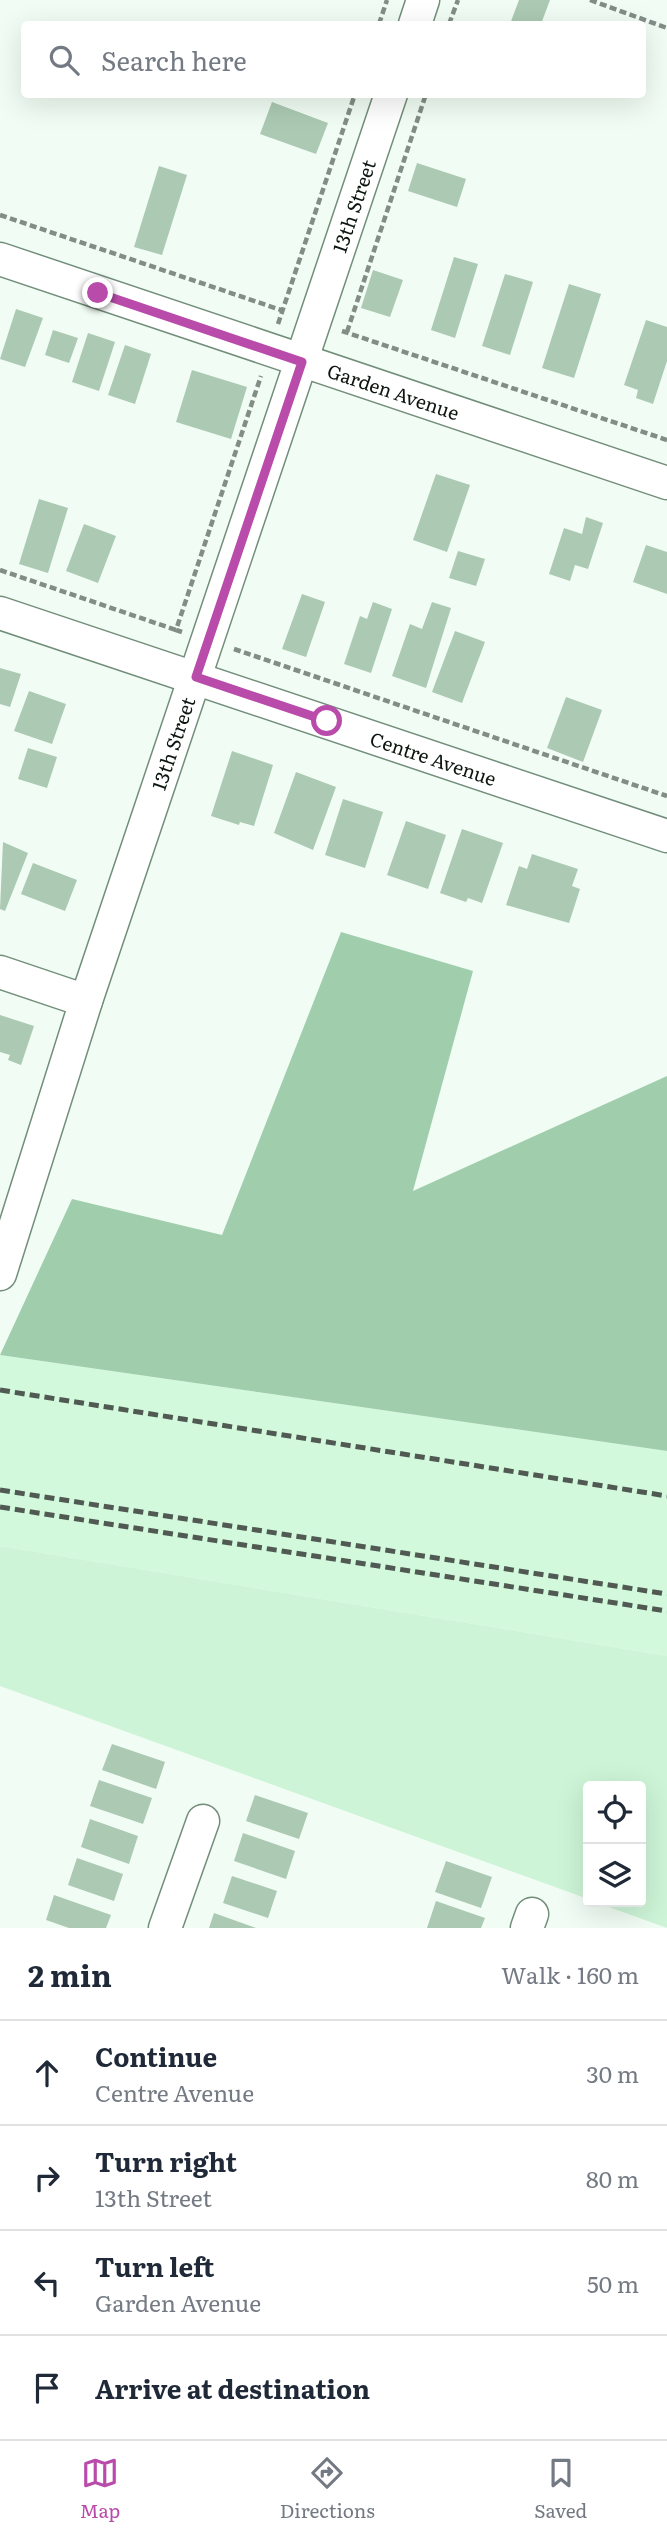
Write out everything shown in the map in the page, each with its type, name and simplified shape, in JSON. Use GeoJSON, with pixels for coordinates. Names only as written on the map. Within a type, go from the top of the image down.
{"type":"FeatureCollection","features":[{"type":"Feature","properties":{"kind":"street"},"geometry":{"type":"LineString","coordinates":[[416,21],[423,0]]}},
{"type":"Feature","properties":{"kind":"street","name":"13th Street"},"geometry":{"type":"LineString","coordinates":[[0,1274],[86,1001],[390,98]]}},
{"type":"Feature","properties":{"kind":"street","name":"Garden Avenue"},"geometry":{"type":"LineString","coordinates":[[0,259],[667,483]]}},
{"type":"Feature","properties":{"kind":"street","name":"Centre Avenue"},"geometry":{"type":"LineString","coordinates":[[0,612],[667,836]]}},
{"type":"Feature","properties":{"kind":"street"},"geometry":{"type":"LineString","coordinates":[[0,972],[86,1001]]}},
{"type":"Feature","properties":{"kind":"street"},"geometry":{"type":"LineString","coordinates":[[165,1928],[203,1821]]}},
{"type":"Feature","properties":{"kind":"path"},"geometry":{"type":"LineString","coordinates":[[380,21],[387,0]]}},
{"type":"Feature","properties":{"kind":"path"},"geometry":{"type":"LineString","coordinates":[[450,21],[458,0]]}},
{"type":"Feature","properties":{"kind":"path"},"geometry":{"type":"LineString","coordinates":[[590,0],[667,28]]}},
{"type":"Feature","properties":{"kind":"path"},"geometry":{"type":"LineString","coordinates":[[347,332],[425,98]]}},
{"type":"Feature","properties":{"kind":"path"},"geometry":{"type":"LineString","coordinates":[[0,570],[176,630]]}},
{"type":"Feature","properties":{"kind":"path"},"geometry":{"type":"LineString","coordinates":[[226,647],[667,796]]}},
{"type":"Feature","properties":{"kind":"shaded area"},"geometry":{"type":"Polygon","coordinates":[[[341,932],[473,971],[413,1191],[667,1076],[667,1451],[0,1355],[72,1199],[222,1235],[341,932]]]}},
{"type":"Feature","properties":{"kind":"shaded area"},"geometry":{"type":"Polygon","coordinates":[[[0,1355],[667,1451],[667,1656],[0,1546],[0,1355]]]}},
{"type":"Feature","properties":{"kind":"shaded area"},"geometry":{"type":"Polygon","coordinates":[[[0,1546],[667,1656],[667,1928],[609,1907],[646,1907],[646,1781],[583,1781],[583,1897],[0,1686],[0,1546]]]}},
{"type":"Feature","properties":{"kind":"building"},"geometry":{"type":"Polygon","coordinates":[[[519,0],[550,0],[542,21],[511,21],[519,0]]]}},
{"type":"Feature","properties":{"kind":"building"},"geometry":{"type":"Polygon","coordinates":[[[272,102],[328,123],[316,154],[260,134],[272,102]]]}},
{"type":"Feature","properties":{"kind":"building"},"geometry":{"type":"Polygon","coordinates":[[[417,163],[466,179],[457,207],[408,191],[417,163]]]}},
{"type":"Feature","properties":{"kind":"building"},"geometry":{"type":"Polygon","coordinates":[[[159,166],[187,175],[162,255],[134,247],[159,166]]]}},
{"type":"Feature","properties":{"kind":"building"},"geometry":{"type":"Polygon","coordinates":[[[454,257],[478,264],[455,338],[431,330],[454,257]]]}},
{"type":"Feature","properties":{"kind":"building"},"geometry":{"type":"Polygon","coordinates":[[[373,270],[403,280],[390,317],[361,308],[373,270]]]}},
{"type":"Feature","properties":{"kind":"building"},"geometry":{"type":"Polygon","coordinates":[[[505,274],[533,282],[510,355],[482,346],[505,274]]]}},
{"type":"Feature","properties":{"kind":"building"},"geometry":{"type":"Polygon","coordinates":[[[569,284],[601,294],[574,378],[542,368],[569,284]]]}},
{"type":"Feature","properties":{"kind":"building"},"geometry":{"type":"Polygon","coordinates":[[[16,309],[43,318],[25,367],[0,359],[16,309]]]}},
{"type":"Feature","properties":{"kind":"building"},"geometry":{"type":"Polygon","coordinates":[[[646,320],[667,327],[667,361],[653,404],[636,398],[638,390],[624,385],[646,320]]]}},
{"type":"Feature","properties":{"kind":"building"},"geometry":{"type":"Polygon","coordinates":[[[53,330],[78,338],[69,363],[45,355],[53,330]]]}},
{"type":"Feature","properties":{"kind":"building"},"geometry":{"type":"Polygon","coordinates":[[[88,333],[115,342],[99,391],[72,382],[88,333]]]}},
{"type":"Feature","properties":{"kind":"building"},"geometry":{"type":"Polygon","coordinates":[[[125,345],[151,354],[135,404],[108,395],[125,345]]]}},
{"type":"Feature","properties":{"kind":"building"},"geometry":{"type":"Polygon","coordinates":[[[192,370],[247,387],[231,439],[176,422],[192,370]]]}},
{"type":"Feature","properties":{"kind":"building"},"geometry":{"type":"Polygon","coordinates":[[[436,474],[470,485],[447,552],[413,540],[436,474]]]}},
{"type":"Feature","properties":{"kind":"building"},"geometry":{"type":"Polygon","coordinates":[[[39,499],[68,508],[48,573],[19,564],[39,499]]]}},
{"type":"Feature","properties":{"kind":"building"},"geometry":{"type":"Polygon","coordinates":[[[586,517],[603,523],[588,569],[575,565],[570,581],[549,574],[564,528],[582,534],[586,517]]]}},
{"type":"Feature","properties":{"kind":"building"},"geometry":{"type":"Polygon","coordinates":[[[84,524],[116,536],[98,583],[66,571],[84,524]]]}},
{"type":"Feature","properties":{"kind":"building"},"geometry":{"type":"Polygon","coordinates":[[[646,545],[667,552],[667,594],[633,582],[646,545]]]}},
{"type":"Feature","properties":{"kind":"building"},"geometry":{"type":"Polygon","coordinates":[[[458,551],[485,559],[476,586],[449,578],[458,551]]]}},
{"type":"Feature","properties":{"kind":"building"},"geometry":{"type":"Polygon","coordinates":[[[302,594],[325,602],[306,657],[282,649],[302,594]]]}},
{"type":"Feature","properties":{"kind":"building"},"geometry":{"type":"Polygon","coordinates":[[[373,602],[392,609],[371,673],[344,664],[360,616],[367,619],[373,602]]]}},
{"type":"Feature","properties":{"kind":"building"},"geometry":{"type":"Polygon","coordinates":[[[432,602],[451,608],[426,688],[392,676],[410,624],[422,629],[432,602]]]}},
{"type":"Feature","properties":{"kind":"building"},"geometry":{"type":"Polygon","coordinates":[[[455,631],[485,642],[462,703],[432,692],[455,631]]]}},
{"type":"Feature","properties":{"kind":"building"},"geometry":{"type":"Polygon","coordinates":[[[0,668],[21,674],[10,707],[0,704],[0,668]]]}},
{"type":"Feature","properties":{"kind":"building"},"geometry":{"type":"Polygon","coordinates":[[[29,691],[66,704],[52,744],[14,731],[29,691]]]}},
{"type":"Feature","properties":{"kind":"building"},"geometry":{"type":"Polygon","coordinates":[[[566,697],[602,710],[583,762],[547,748],[566,697]]]}},
{"type":"Feature","properties":{"kind":"building"},"geometry":{"type":"Polygon","coordinates":[[[28,748],[57,757],[47,788],[18,779],[28,748]]]}},
{"type":"Feature","properties":{"kind":"building"},"geometry":{"type":"Polygon","coordinates":[[[232,751],[273,765],[254,826],[240,822],[239,825],[211,816],[232,751]]]}},
{"type":"Feature","properties":{"kind":"building"},"geometry":{"type":"Polygon","coordinates":[[[296,772],[336,787],[313,850],[274,833],[296,772]]]}},
{"type":"Feature","properties":{"kind":"building"},"geometry":{"type":"Polygon","coordinates":[[[343,799],[383,812],[365,868],[325,855],[343,799]]]}},
{"type":"Feature","properties":{"kind":"building"},"geometry":{"type":"Polygon","coordinates":[[[406,821],[446,835],[428,889],[387,875],[406,821]]]}},
{"type":"Feature","properties":{"kind":"building"},"geometry":{"type":"Polygon","coordinates":[[[462,829],[503,843],[482,903],[468,898],[466,902],[440,893],[462,829]]]}},
{"type":"Feature","properties":{"kind":"building"},"geometry":{"type":"Polygon","coordinates":[[[3,842],[28,853],[5,911],[0,909],[3,842]]]}},
{"type":"Feature","properties":{"kind":"building"},"geometry":{"type":"Polygon","coordinates":[[[532,854],[578,869],[572,886],[580,889],[569,923],[506,905],[519,866],[527,869],[532,854]]]}},
{"type":"Feature","properties":{"kind":"building"},"geometry":{"type":"Polygon","coordinates":[[[33,863],[77,880],[65,911],[21,894],[33,863]]]}},
{"type":"Feature","properties":{"kind":"building"},"geometry":{"type":"Polygon","coordinates":[[[0,1015],[34,1026],[21,1065],[8,1060],[10,1055],[0,1052],[0,1015]]]}},
{"type":"Feature","properties":{"kind":"building"},"geometry":{"type":"Polygon","coordinates":[[[112,1744],[165,1762],[156,1789],[102,1770],[112,1744]]]}},
{"type":"Feature","properties":{"kind":"building"},"geometry":{"type":"Polygon","coordinates":[[[99,1780],[152,1798],[143,1824],[90,1806],[99,1780]]]}},
{"type":"Feature","properties":{"kind":"building"},"geometry":{"type":"Polygon","coordinates":[[[255,1795],[308,1813],[299,1839],[246,1821],[255,1795]]]}},
{"type":"Feature","properties":{"kind":"building"},"geometry":{"type":"Polygon","coordinates":[[[90,1819],[138,1836],[129,1864],[81,1847],[90,1819]]]}},
{"type":"Feature","properties":{"kind":"building"},"geometry":{"type":"Polygon","coordinates":[[[243,1833],[295,1851],[286,1879],[234,1861],[243,1833]]]}},
{"type":"Feature","properties":{"kind":"building"},"geometry":{"type":"Polygon","coordinates":[[[77,1858],[123,1874],[114,1901],[68,1885],[77,1858]]]}},
{"type":"Feature","properties":{"kind":"building"},"geometry":{"type":"Polygon","coordinates":[[[446,1861],[492,1877],[481,1908],[435,1892],[446,1861]]]}},
{"type":"Feature","properties":{"kind":"building"},"geometry":{"type":"Polygon","coordinates":[[[232,1876],[277,1891],[268,1918],[223,1903],[232,1876]]]}},
{"type":"Feature","properties":{"kind":"building"},"geometry":{"type":"Polygon","coordinates":[[[54,1895],[111,1915],[106,1928],[69,1928],[46,1920],[54,1895]]]}},
{"type":"Feature","properties":{"kind":"building"},"geometry":{"type":"Polygon","coordinates":[[[436,1901],[485,1918],[481,1928],[427,1928],[436,1901]]]}},
{"type":"Feature","properties":{"kind":"building"},"geometry":{"type":"Polygon","coordinates":[[[214,1913],[256,1928],[209,1928],[214,1913]]]}},
{"type":"Feature","properties":{"kind":"railway"},"geometry":{"type":"LineString","coordinates":[[0,1390],[667,1496]]}},
{"type":"Feature","properties":{"kind":"railway"},"geometry":{"type":"LineString","coordinates":[[0,1490],[667,1594]]}},
{"type":"Feature","properties":{"kind":"railway"},"geometry":{"type":"LineString","coordinates":[[0,1507],[667,1611]]}},
{"type":"Feature","properties":{"kind":"route"},"geometry":{"type":"LineString","coordinates":[[98,293],[302,362],[196,677],[327,721]]}}]}
